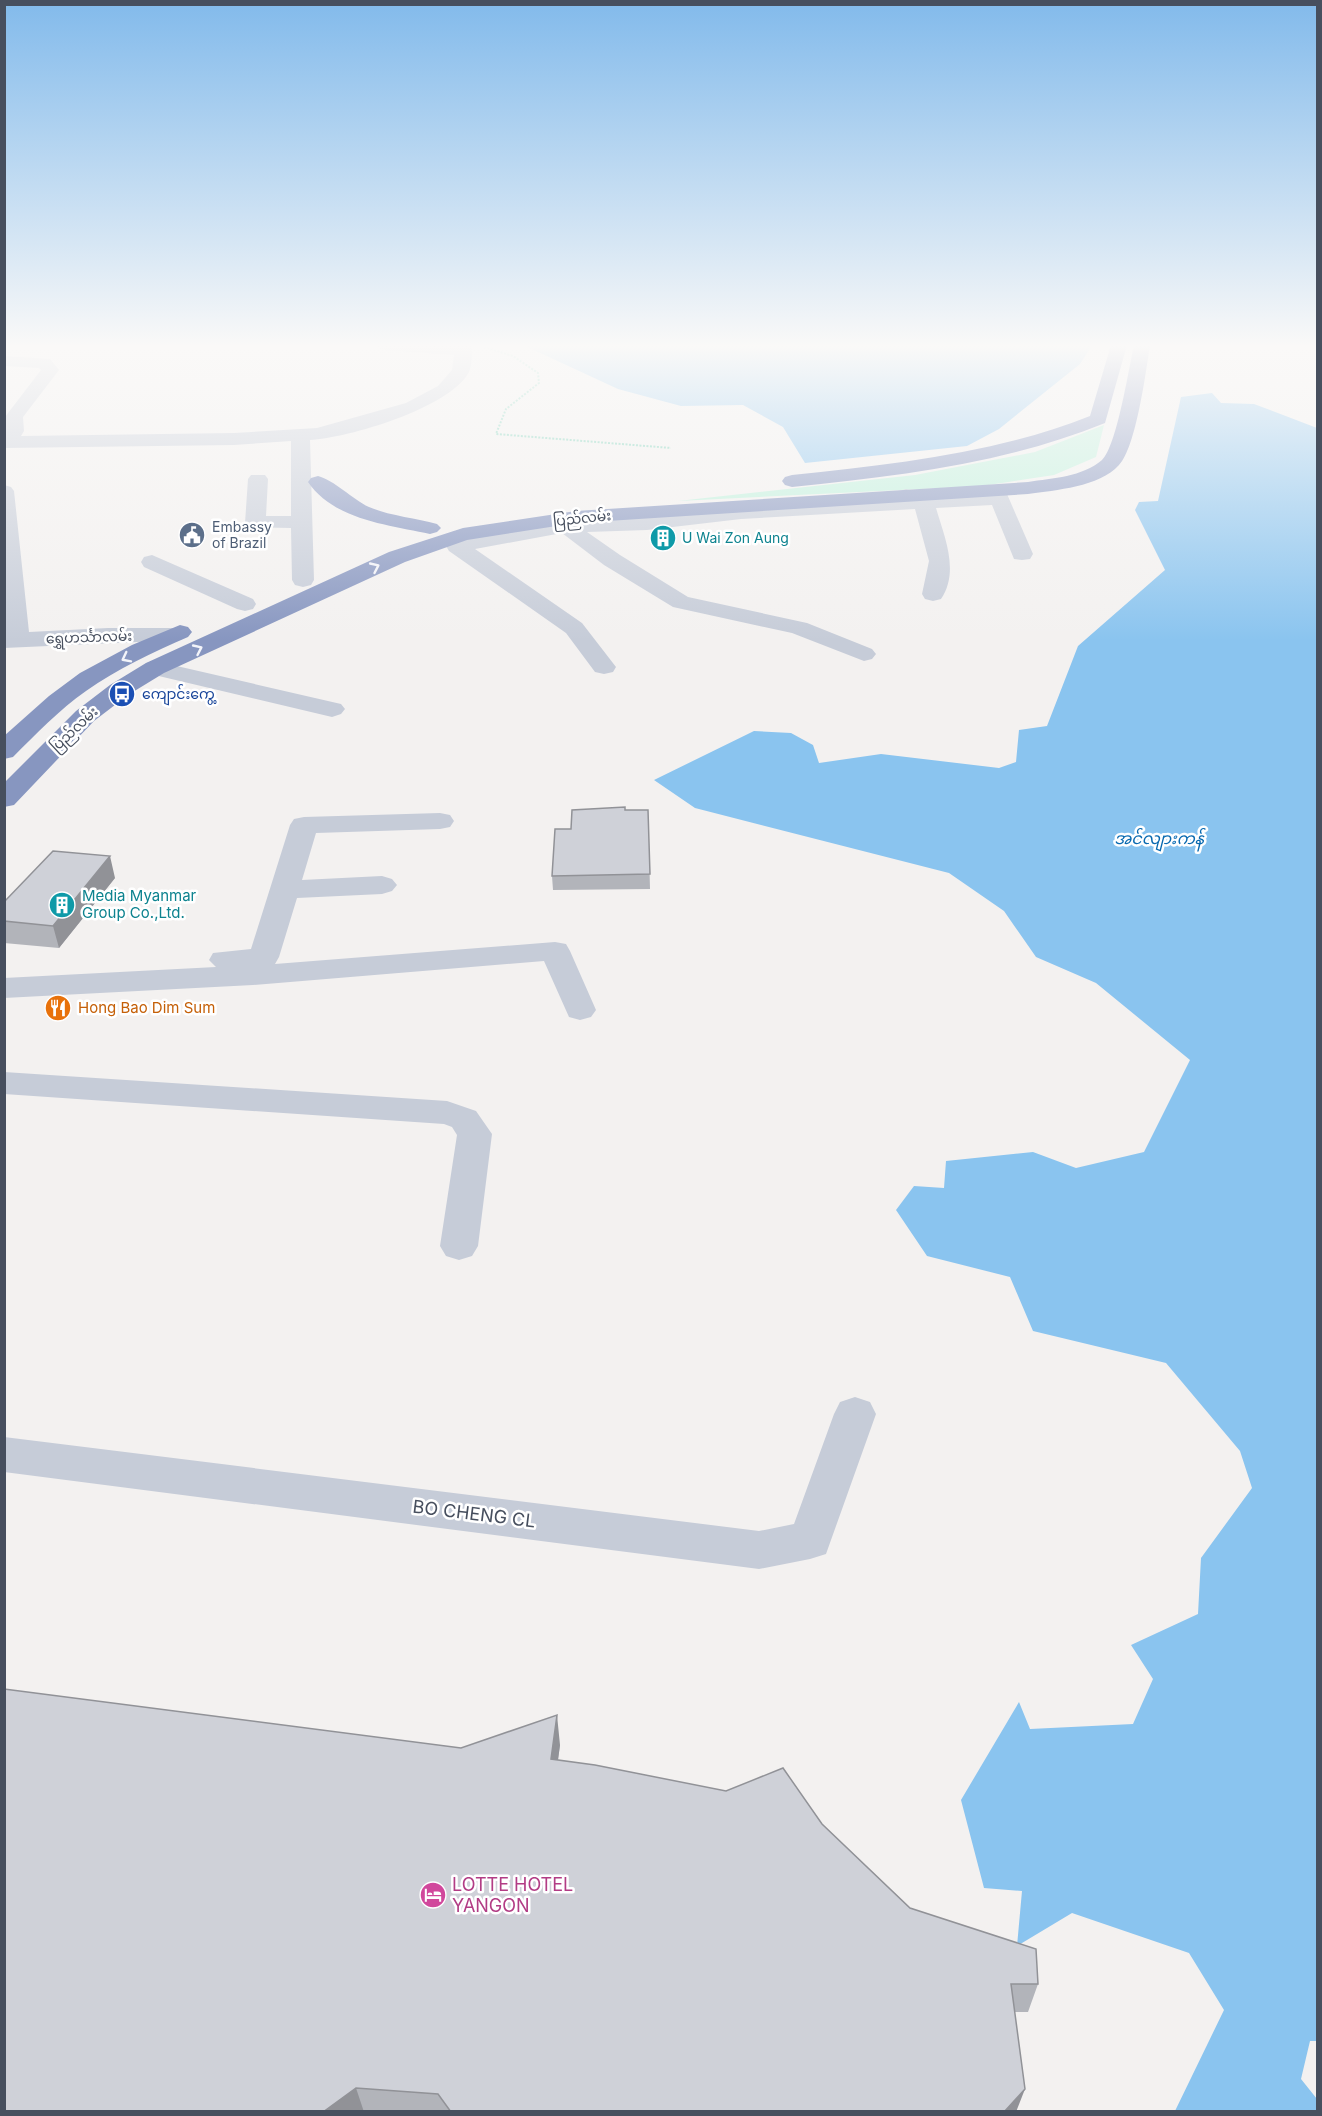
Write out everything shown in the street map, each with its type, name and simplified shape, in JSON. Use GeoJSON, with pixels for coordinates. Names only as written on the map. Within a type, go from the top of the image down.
{"type":"FeatureCollection","features":[{"type":"Feature","properties":{"kind":"highway"},"geometry":{"type":"LineString","coordinates":[[773,483],[922,466],[1026,444]]}},
{"type":"Feature","properties":{"kind":"highway","name":"ပြည်လမ်း"},"geometry":{"type":"LineString","coordinates":[[4,799],[85,716],[119,690],[155,668],[397,557],[463,534],[576,517],[915,499],[1028,488],[1070,482],[1089,475],[1112,462],[1119,444]]}},
{"type":"Feature","properties":{"kind":"highway"},"geometry":{"type":"LineString","coordinates":[[318,482],[342,501],[365,513],[430,528]]}},
{"type":"Feature","properties":{"kind":"highway","name":"ပြည်လမ်း"},"geometry":{"type":"LineString","coordinates":[[225,613],[326,569],[430,528],[484,513],[750,486]]}},
{"type":"Feature","properties":{"kind":"highway"},"geometry":{"type":"LineString","coordinates":[[326,569],[349,579]]}},
{"type":"Feature","properties":{"kind":"highway","name":"ပြည်လမ်း"},"geometry":{"type":"LineString","coordinates":[[4,751],[41,714],[78,685],[121,660],[184,631]]}},
{"type":"Feature","properties":{"kind":"street"},"geometry":{"type":"LineString","coordinates":[[124,459],[133,444]]}},
{"type":"Feature","properties":{"kind":"street"},"geometry":{"type":"LineString","coordinates":[[59,460],[225,457],[232,444]]}},
{"type":"Feature","properties":{"kind":"street"},"geometry":{"type":"LineString","coordinates":[[303,580],[300,522],[307,444]]}},
{"type":"Feature","properties":{"kind":"street"},"geometry":{"type":"LineString","coordinates":[[310,444],[318,482],[322,530]]}},
{"type":"Feature","properties":{"kind":"street"},"geometry":{"type":"LineString","coordinates":[[258,479],[255,523],[300,522]]}},
{"type":"Feature","properties":{"kind":"street"},"geometry":{"type":"LineString","coordinates":[[4,491],[11,641]]}},
{"type":"Feature","properties":{"kind":"street"},"geometry":{"type":"LineString","coordinates":[[604,667],[574,628],[457,546],[566,526],[647,524],[741,513],[915,499],[1000,498],[1022,554]]}},
{"type":"Feature","properties":{"kind":"street"},"geometry":{"type":"LineString","coordinates":[[915,499],[940,561],[933,594]]}},
{"type":"Feature","properties":{"kind":"street"},"geometry":{"type":"LineString","coordinates":[[566,526],[612,560],[681,602],[799,628],[864,654]]}},
{"type":"Feature","properties":{"kind":"street"},"geometry":{"type":"LineString","coordinates":[[152,562],[245,604]]}},
{"type":"Feature","properties":{"kind":"street","name":"ရွှေဟင်္သာလမ်း"},"geometry":{"type":"LineString","coordinates":[[11,641],[184,631]]}},
{"type":"Feature","properties":{"kind":"street"},"geometry":{"type":"LineString","coordinates":[[155,668],[332,709]]}},
{"type":"Feature","properties":{"kind":"street"},"geometry":{"type":"LineString","coordinates":[[4,974],[264,957],[304,825],[440,821]]}},
{"type":"Feature","properties":{"kind":"street"},"geometry":{"type":"LineString","coordinates":[[284,890],[382,885]]}},
{"type":"Feature","properties":{"kind":"street"},"geometry":{"type":"LineString","coordinates":[[4,988],[253,975],[555,951],[580,1010]]}},
{"type":"Feature","properties":{"kind":"street"},"geometry":{"type":"LineString","coordinates":[[4,1083],[447,1113],[464,1119],[475,1134],[459,1246]]}},
{"type":"Feature","properties":{"kind":"street","name":"BO CHENG CL"},"geometry":{"type":"LineString","coordinates":[[4,1454],[759,1550],[810,1540],[855,1414]]}},
{"type":"Feature","properties":{"kind":"path"},"geometry":{"type":"LineString","coordinates":[[619,444],[672,448]]}},
{"type":"Feature","properties":{"kind":"green space"},"geometry":{"type":"Polygon","coordinates":[[[1056,444],[1099,444],[1096,457],[1054,475],[982,486],[678,501],[915,475],[1035,452],[1056,444]]]}},
{"type":"Feature","properties":{"kind":"water"},"geometry":{"type":"Polygon","coordinates":[[[793,444],[971,444],[967,446],[805,463],[793,444]]]}},
{"type":"Feature","properties":{"kind":"water","name":"အင်လျားကန်"},"geometry":{"type":"Polygon","coordinates":[[[1171,444],[1317,444],[1318,2041],[1310,2041],[1301,2079],[1317,2099],[1317,2111],[1175,2111],[1224,2010],[1189,1953],[1072,1913],[1017,1946],[1022,1891],[984,1888],[961,1800],[1019,1702],[1030,1729],[1133,1724],[1153,1679],[1131,1645],[1198,1614],[1201,1558],[1252,1488],[1240,1451],[1166,1363],[1033,1331],[1010,1277],[927,1256],[896,1210],[914,1186],[944,1188],[946,1161],[1033,1152],[1076,1168],[1144,1152],[1190,1060],[1096,983],[1036,957],[1004,911],[949,873],[695,808],[654,780],[754,731],[791,733],[813,745],[819,763],[881,754],[999,768],[1016,762],[1019,730],[1047,726],[1078,646],[1165,570],[1135,510],[1139,502],[1158,501],[1171,444]]]}},
{"type":"Feature","properties":{"kind":"building"},"geometry":{"type":"Polygon","coordinates":[[[625,807],[625,810],[648,810],[650,874],[552,876],[555,829],[571,829],[572,810],[625,807]]]}},
{"type":"Feature","properties":{"kind":"building"},"geometry":{"type":"Polygon","coordinates":[[[53,851],[110,856],[53,926],[4,921],[4,902],[53,851]]]}},
{"type":"Feature","properties":{"kind":"building","name":"LOTTE HOTEL YANGON"},"geometry":{"type":"Polygon","coordinates":[[[4,1689],[461,1748],[557,1715],[551,1759],[595,1765],[726,1791],[783,1768],[822,1824],[910,1908],[1036,1949],[1038,1984],[1011,1984],[1025,2089],[1004,2112],[451,2112],[438,2094],[356,2088],[323,2112],[4,2112],[4,1689]]]}},
{"type":"Feature","properties":{"kind":"place","name":"Embassy of Brazil"},"geometry":{"type":"Point","coordinates":[192,535]}},
{"type":"Feature","properties":{"kind":"place","name":"U Wai Zon Aung"},"geometry":{"type":"Point","coordinates":[663,538]}},
{"type":"Feature","properties":{"kind":"place","name":"ကျောင်းကွေ့"},"geometry":{"type":"Point","coordinates":[122,694]}},
{"type":"Feature","properties":{"kind":"place","name":"Media Myanmar Group Co.,Ltd."},"geometry":{"type":"Point","coordinates":[62,905]}},
{"type":"Feature","properties":{"kind":"place","name":"Hong Bao Dim Sum"},"geometry":{"type":"Point","coordinates":[58,1008]}},
{"type":"Feature","properties":{"kind":"place","name":"LOTTE HOTEL YANGON"},"geometry":{"type":"Point","coordinates":[433,1895]}}]}
